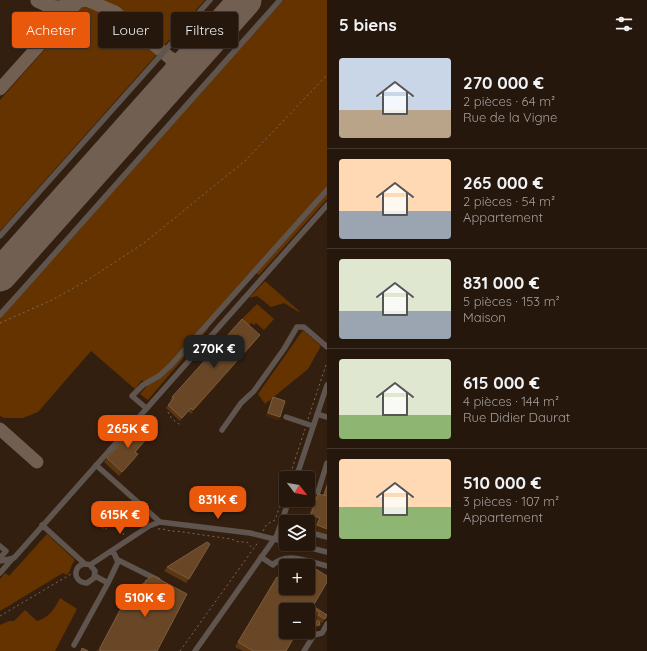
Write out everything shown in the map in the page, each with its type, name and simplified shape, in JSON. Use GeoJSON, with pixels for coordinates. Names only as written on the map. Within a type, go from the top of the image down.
{"type":"FeatureCollection","features":[{"type":"Feature","properties":{"kind":"street"},"geometry":{"type":"LineString","coordinates":[[0,236],[210,0]]}},
{"type":"Feature","properties":{"kind":"street"},"geometry":{"type":"LineString","coordinates":[[0,315],[280,0]]}},
{"type":"Feature","properties":{"kind":"street"},"geometry":{"type":"LineString","coordinates":[[146,408],[132,396],[143,385],[159,376],[171,365],[327,190]]}},
{"type":"Feature","properties":{"kind":"street"},"geometry":{"type":"LineString","coordinates":[[0,573],[327,205]]}},
{"type":"Feature","properties":{"kind":"street"},"geometry":{"type":"LineString","coordinates":[[260,264],[268,271]]}},
{"type":"Feature","properties":{"kind":"street"},"geometry":{"type":"LineString","coordinates":[[222,430],[241,403],[254,391],[284,349],[297,327],[304,327],[327,347]]}},
{"type":"Feature","properties":{"kind":"street"},"geometry":{"type":"LineString","coordinates":[[298,471],[317,414],[324,401],[327,385]]}},
{"type":"Feature","properties":{"kind":"street"},"geometry":{"type":"LineString","coordinates":[[317,414],[327,417]]}},
{"type":"Feature","properties":{"kind":"street"},"geometry":{"type":"LineString","coordinates":[[286,417],[314,426]]}},
{"type":"Feature","properties":{"kind":"street"},"geometry":{"type":"LineString","coordinates":[[318,492],[327,463]]}},
{"type":"Feature","properties":{"kind":"street"},"geometry":{"type":"LineString","coordinates":[[96,465],[160,522]]}},
{"type":"Feature","properties":{"kind":"street"},"geometry":{"type":"LineString","coordinates":[[42,526],[88,564],[95,571],[95,576],[90,582],[84,583],[78,580],[76,574],[80,566],[88,564],[128,541],[149,526],[160,522],[262,536],[279,540]]}},
{"type":"Feature","properties":{"kind":"street"},"geometry":{"type":"LineString","coordinates":[[195,651],[275,539],[279,529]]}},
{"type":"Feature","properties":{"kind":"street"},"geometry":{"type":"LineString","coordinates":[[315,534],[327,537]]}},
{"type":"Feature","properties":{"kind":"street"},"geometry":{"type":"LineString","coordinates":[[0,546],[6,551],[0,558]]}},
{"type":"Feature","properties":{"kind":"street"},"geometry":{"type":"LineString","coordinates":[[315,549],[327,552]]}},
{"type":"Feature","properties":{"kind":"street"},"geometry":{"type":"LineString","coordinates":[[113,550],[118,560],[158,580]]}},
{"type":"Feature","properties":{"kind":"street"},"geometry":{"type":"LineString","coordinates":[[261,557],[273,565],[277,561],[291,558],[327,566]]}},
{"type":"Feature","properties":{"kind":"street"},"geometry":{"type":"LineString","coordinates":[[0,561],[14,558]]}},
{"type":"Feature","properties":{"kind":"street"},"geometry":{"type":"LineString","coordinates":[[74,645],[108,583],[118,560]]}},
{"type":"Feature","properties":{"kind":"street"},"geometry":{"type":"LineString","coordinates":[[95,576],[108,583]]}},
{"type":"Feature","properties":{"kind":"street"},"geometry":{"type":"LineString","coordinates":[[304,651],[314,635],[322,633],[327,624]]}},
{"type":"Feature","properties":{"kind":"path"},"geometry":{"type":"LineString","coordinates":[[0,323],[52,300],[86,281],[144,243],[246,160],[327,75]]}},
{"type":"Feature","properties":{"kind":"path"},"geometry":{"type":"LineString","coordinates":[[168,412],[168,415],[181,424]]}},
{"type":"Feature","properties":{"kind":"path"},"geometry":{"type":"LineString","coordinates":[[180,651],[254,549],[262,536],[265,527],[275,520],[279,507]]}},
{"type":"Feature","properties":{"kind":"path"},"geometry":{"type":"LineString","coordinates":[[90,517],[105,530],[115,518],[128,541]]}},
{"type":"Feature","properties":{"kind":"path"},"geometry":{"type":"LineString","coordinates":[[149,526],[151,530],[162,528],[170,532],[176,531],[229,539],[238,542],[247,542],[254,549]]}},
{"type":"Feature","properties":{"kind":"path"},"geometry":{"type":"LineString","coordinates":[[0,616],[70,574],[76,574]]}},
{"type":"Feature","properties":{"kind":"shaded area"},"geometry":{"type":"Polygon","coordinates":[[[94,0],[205,0],[194,12],[171,12],[171,38],[163,47],[163,12],[120,12],[117,9],[94,0]]]}},
{"type":"Feature","properties":{"kind":"shaded area"},"geometry":{"type":"Polygon","coordinates":[[[284,0],[327,0],[327,199],[259,275],[256,273],[148,400],[140,394],[148,385],[142,380],[135,389],[91,351],[38,412],[23,418],[4,418],[0,416],[0,310],[284,0]]]}},
{"type":"Feature","properties":{"kind":"shaded area"},"geometry":{"type":"Polygon","coordinates":[[[83,6],[92,6],[108,12],[98,12],[98,48],[154,48],[159,52],[0,231],[0,100],[46,48],[90,48],[90,12],[78,12],[83,6]]]}},
{"type":"Feature","properties":{"kind":"shaded area"},"geometry":{"type":"Polygon","coordinates":[[[265,281],[300,312],[284,303],[271,307],[257,296],[249,298],[265,281]]]}},
{"type":"Feature","properties":{"kind":"shaded area"},"geometry":{"type":"Polygon","coordinates":[[[257,304],[274,319],[264,330],[256,323],[254,325],[251,323],[247,328],[239,322],[257,304]]]}},
{"type":"Feature","properties":{"kind":"shaded area"},"geometry":{"type":"Polygon","coordinates":[[[303,330],[321,346],[308,369],[265,404],[258,394],[303,330]]]}},
{"type":"Feature","properties":{"kind":"shaded area"},"geometry":{"type":"Polygon","coordinates":[[[47,534],[75,560],[67,575],[63,573],[0,611],[0,579],[5,573],[9,576],[47,534]]]}},
{"type":"Feature","properties":{"kind":"shaded area"},"geometry":{"type":"Polygon","coordinates":[[[60,598],[77,609],[55,651],[0,651],[0,625],[9,621],[14,621],[25,610],[37,621],[41,620],[51,612],[60,598]]]}},
{"type":"Feature","properties":{"kind":"building"},"geometry":{"type":"Polygon","coordinates":[[[242,319],[260,335],[193,410],[191,408],[182,418],[168,405],[174,398],[172,397],[242,319]]]}},
{"type":"Feature","properties":{"kind":"building"},"geometry":{"type":"Polygon","coordinates":[[[273,397],[285,401],[280,417],[268,413],[273,397]]]}},
{"type":"Feature","properties":{"kind":"building"},"geometry":{"type":"Polygon","coordinates":[[[140,427],[149,436],[135,452],[138,454],[122,472],[107,458],[132,430],[135,433],[140,427]]]}},
{"type":"Feature","properties":{"kind":"building"},"geometry":{"type":"Polygon","coordinates":[[[327,486],[327,494],[326,496],[324,495],[327,486]]]}},
{"type":"Feature","properties":{"kind":"building"},"geometry":{"type":"Polygon","coordinates":[[[318,494],[327,496],[327,529],[317,525],[320,518],[315,515],[311,515],[315,507],[318,494]]]}},
{"type":"Feature","properties":{"kind":"building"},"geometry":{"type":"Polygon","coordinates":[[[207,542],[210,544],[189,579],[167,567],[207,542]]]}},
{"type":"Feature","properties":{"kind":"building"},"geometry":{"type":"Polygon","coordinates":[[[315,569],[327,576],[327,582],[315,603],[279,603],[279,639],[293,639],[286,651],[253,651],[238,642],[277,577],[279,578],[279,595],[315,595],[315,569]]]}},
{"type":"Feature","properties":{"kind":"building"},"geometry":{"type":"Polygon","coordinates":[[[153,576],[187,594],[157,651],[100,651],[100,648],[128,595],[129,596],[143,587],[146,583],[145,581],[153,576]]]}},
{"type":"Feature","properties":{"kind":"building"},"geometry":{"type":"Polygon","coordinates":[[[144,583],[145,584],[143,587],[127,596],[130,592],[144,583]]]}},
{"type":"Feature","properties":{"kind":"building"},"geometry":{"type":"Polygon","coordinates":[[[315,607],[327,615],[325,619],[318,615],[320,613],[315,610],[315,607]]]}},
{"type":"Feature","properties":{"kind":"building"},"geometry":{"type":"Polygon","coordinates":[[[315,621],[319,621],[320,625],[316,625],[315,621]]]}},
{"type":"Feature","properties":{"kind":"building"},"geometry":{"type":"Polygon","coordinates":[[[82,648],[88,651],[81,651],[82,648]]]}},
{"type":"Feature","properties":{"kind":"taxiway"},"geometry":{"type":"LineString","coordinates":[[37,1],[48,6],[59,7],[87,0],[115,12],[170,58],[174,65],[173,78],[170,84]]}},
{"type":"Feature","properties":{"kind":"taxiway"},"geometry":{"type":"LineString","coordinates":[[0,89],[77,3]]}},
{"type":"Feature","properties":{"kind":"taxiway"},"geometry":{"type":"LineString","coordinates":[[170,58],[182,62],[194,57]]}},
{"type":"Feature","properties":{"kind":"taxiway"},"geometry":{"type":"LineString","coordinates":[[0,429],[37,462]]}},
{"type":"Feature","properties":{"kind":"runway"},"geometry":{"type":"LineString","coordinates":[[0,275],[245,0]]}}]}
